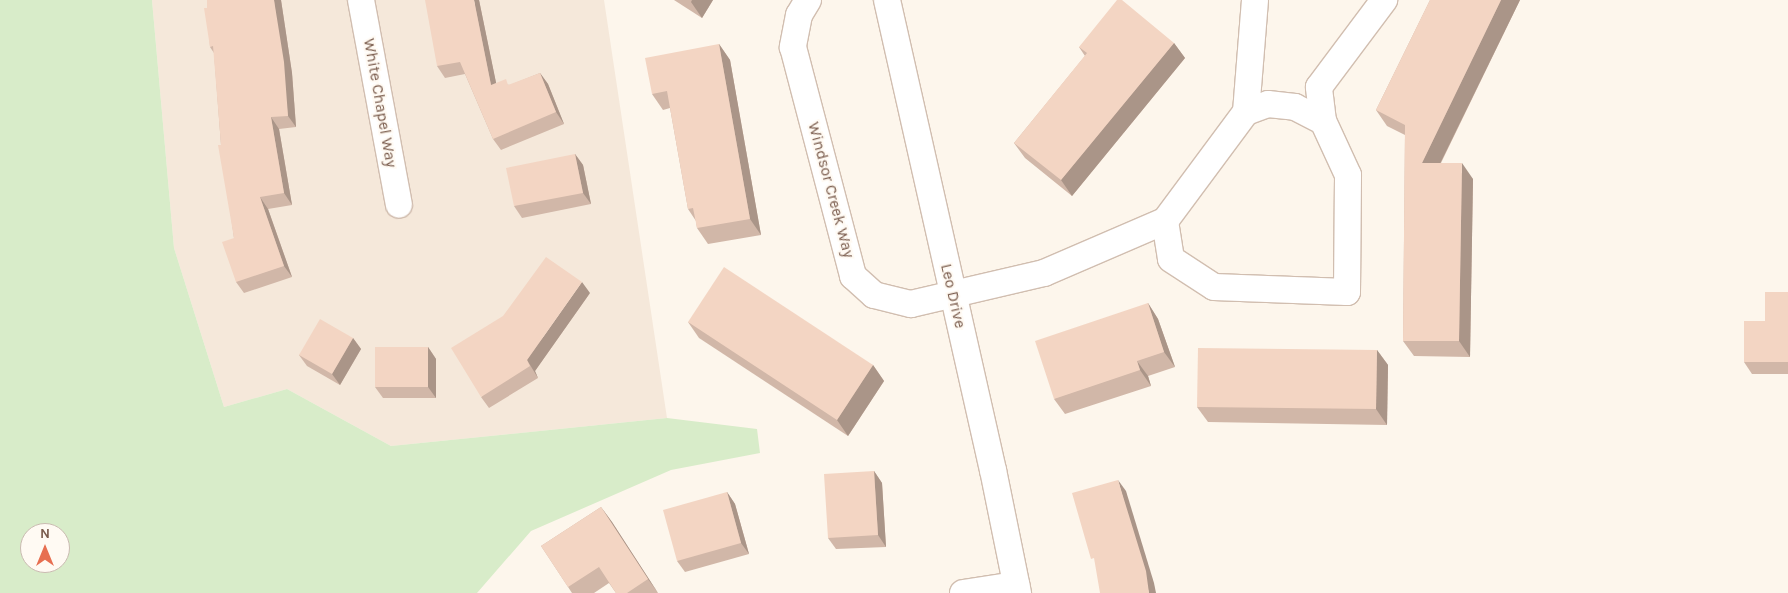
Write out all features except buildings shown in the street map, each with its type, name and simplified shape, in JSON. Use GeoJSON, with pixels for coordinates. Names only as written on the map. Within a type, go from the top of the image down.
{"type":"FeatureCollection","features":[{"type":"Feature","properties":{"kind":"street","name":"White Chapel Way"},"geometry":{"type":"LineString","coordinates":[[361,0],[399,205]]}},
{"type":"Feature","properties":{"kind":"street","name":"Windsor Creek Way"},"geometry":{"type":"LineString","coordinates":[[808,0],[799,15],[793,47],[853,276],[874,295],[911,304],[1044,273],[1165,221]]}},
{"type":"Feature","properties":{"kind":"street","name":"Leo Drive"},"geometry":{"type":"LineString","coordinates":[[887,0],[993,470],[1017,589]]}},
{"type":"Feature","properties":{"kind":"street"},"geometry":{"type":"LineString","coordinates":[[1255,0],[1246,112],[1165,221],[1172,258],[1214,287],[1347,292],[1348,175],[1323,121],[1319,87],[1384,0]]}},
{"type":"Feature","properties":{"kind":"street"},"geometry":{"type":"LineString","coordinates":[[1246,112],[1268,104],[1286,106],[1295,108],[1323,121]]}},
{"type":"Feature","properties":{"kind":"street"},"geometry":{"type":"LineString","coordinates":[[963,593],[1017,589]]}},
{"type":"Feature","properties":{"kind":"shaded area"},"geometry":{"type":"Polygon","coordinates":[[[152,0],[604,0],[667,418],[391,446],[287,389],[224,407],[174,248],[152,0]]]}},
{"type":"Feature","properties":{"kind":"green space"},"geometry":{"type":"Polygon","coordinates":[[[0,0],[152,0],[174,248],[224,407],[287,389],[391,446],[667,418],[757,429],[760,453],[671,470],[531,531],[477,593],[0,593],[0,0]]]}}]}
